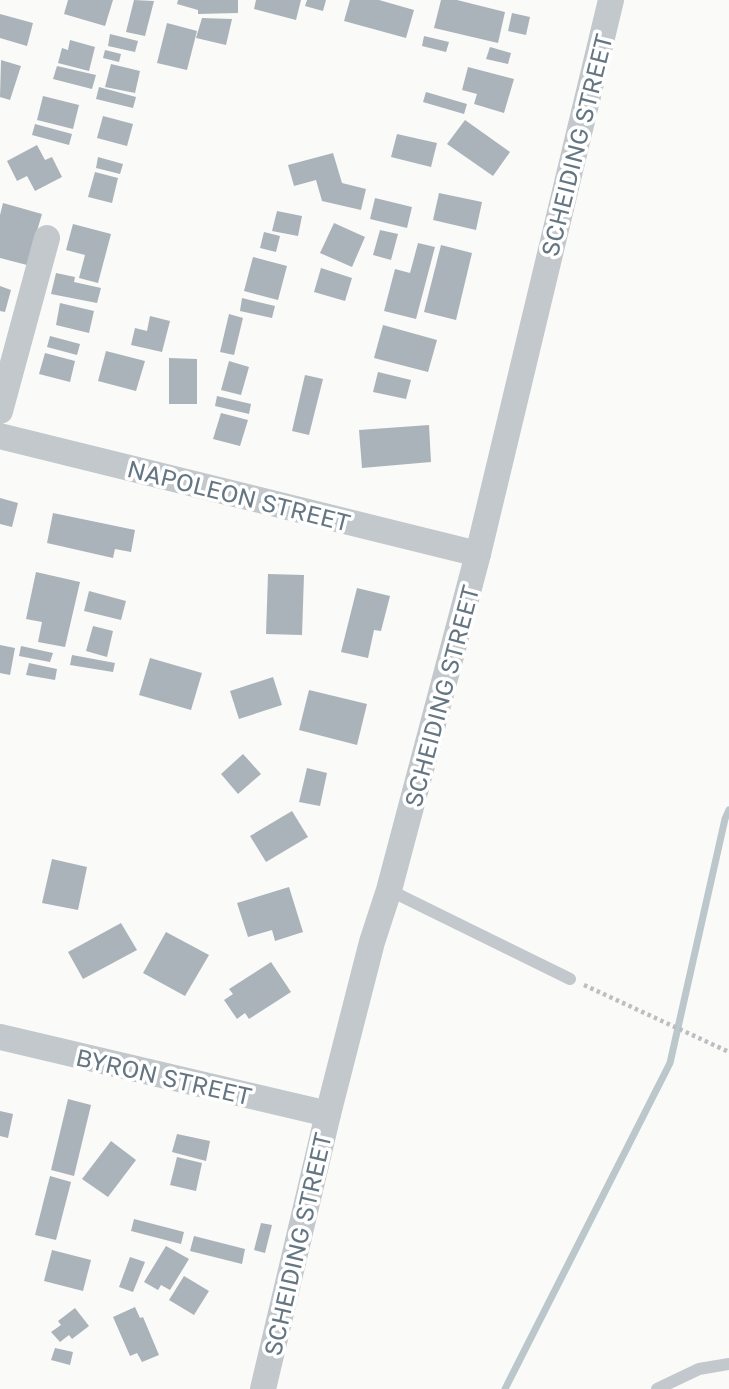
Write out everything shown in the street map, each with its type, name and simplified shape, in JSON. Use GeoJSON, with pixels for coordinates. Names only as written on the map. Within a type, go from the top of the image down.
{"type":"FeatureCollection","features":[{"type":"Feature","properties":{"kind":"street","name":"SCHEIDING STREET"},"geometry":{"type":"LineString","coordinates":[[263,1389],[372,942],[389,890],[478,554],[611,0]]}},
{"type":"Feature","properties":{"kind":"street"},"geometry":{"type":"LineString","coordinates":[[0,411],[47,237]]}},
{"type":"Feature","properties":{"kind":"street","name":"NAPOLEON STREET"},"geometry":{"type":"LineString","coordinates":[[0,436],[478,554]]}},
{"type":"Feature","properties":{"kind":"street","name":"BYRON STREET"},"geometry":{"type":"LineString","coordinates":[[0,1037],[328,1114]]}},
{"type":"Feature","properties":{"kind":"lane"},"geometry":{"type":"LineString","coordinates":[[389,890],[570,979]]}},
{"type":"Feature","properties":{"kind":"lane"},"geometry":{"type":"LineString","coordinates":[[657,1389],[699,1369],[729,1364]]}},
{"type":"Feature","properties":{"kind":"path"},"geometry":{"type":"LineString","coordinates":[[570,979],[729,1052]]}},
{"type":"Feature","properties":{"kind":"building"},"geometry":{"type":"Polygon","coordinates":[[[68,0],[113,0],[105,26],[64,14],[68,0]]]}},
{"type":"Feature","properties":{"kind":"building"},"geometry":{"type":"Polygon","coordinates":[[[134,0],[154,1],[145,36],[126,32],[134,0]]]}},
{"type":"Feature","properties":{"kind":"building"},"geometry":{"type":"Polygon","coordinates":[[[178,0],[238,0],[238,13],[198,14],[198,10],[177,4],[178,0]]]}},
{"type":"Feature","properties":{"kind":"building"},"geometry":{"type":"Polygon","coordinates":[[[256,0],[301,0],[296,20],[254,9],[256,0]]]}},
{"type":"Feature","properties":{"kind":"building"},"geometry":{"type":"Polygon","coordinates":[[[307,0],[326,0],[323,11],[305,6],[307,0]]]}},
{"type":"Feature","properties":{"kind":"building"},"geometry":{"type":"Polygon","coordinates":[[[350,0],[379,0],[414,10],[406,38],[344,21],[350,0]]]}},
{"type":"Feature","properties":{"kind":"building"},"geometry":{"type":"Polygon","coordinates":[[[441,0],[457,0],[505,12],[498,43],[434,28],[441,0]]]}},
{"type":"Feature","properties":{"kind":"building"},"geometry":{"type":"Polygon","coordinates":[[[512,13],[530,17],[526,35],[508,31],[512,13]]]}},
{"type":"Feature","properties":{"kind":"building"},"geometry":{"type":"Polygon","coordinates":[[[0,14],[33,23],[27,46],[0,38],[0,14]]]}},
{"type":"Feature","properties":{"kind":"building"},"geometry":{"type":"Polygon","coordinates":[[[202,18],[232,19],[226,45],[196,38],[202,18]]]}},
{"type":"Feature","properties":{"kind":"building"},"geometry":{"type":"Polygon","coordinates":[[[167,23],[197,31],[187,70],[157,63],[167,23]]]}},
{"type":"Feature","properties":{"kind":"building"},"geometry":{"type":"Polygon","coordinates":[[[110,34],[138,41],[135,52],[108,46],[110,34]]]}},
{"type":"Feature","properties":{"kind":"building"},"geometry":{"type":"Polygon","coordinates":[[[424,36],[449,42],[446,52],[422,46],[424,36]]]}},
{"type":"Feature","properties":{"kind":"building"},"geometry":{"type":"Polygon","coordinates":[[[70,40],[95,47],[89,71],[58,63],[62,48],[68,50],[70,40]]]}},
{"type":"Feature","properties":{"kind":"building"},"geometry":{"type":"Polygon","coordinates":[[[490,47],[511,53],[508,64],[486,59],[490,47]]]}},
{"type":"Feature","properties":{"kind":"building"},"geometry":{"type":"Polygon","coordinates":[[[105,50],[121,54],[119,62],[103,58],[105,50]]]}},
{"type":"Feature","properties":{"kind":"building"},"geometry":{"type":"Polygon","coordinates":[[[1,60],[21,66],[10,100],[0,97],[1,60]]]}},
{"type":"Feature","properties":{"kind":"building"},"geometry":{"type":"Polygon","coordinates":[[[111,64],[140,71],[135,93],[105,87],[111,64]]]}},
{"type":"Feature","properties":{"kind":"building"},"geometry":{"type":"Polygon","coordinates":[[[57,66],[96,75],[92,89],[53,79],[57,66]]]}},
{"type":"Feature","properties":{"kind":"building"},"geometry":{"type":"Polygon","coordinates":[[[468,67],[514,79],[504,113],[474,104],[477,94],[462,90],[468,67]]]}},
{"type":"Feature","properties":{"kind":"building"},"geometry":{"type":"Polygon","coordinates":[[[99,87],[136,97],[133,108],[96,99],[99,87]]]}},
{"type":"Feature","properties":{"kind":"building"},"geometry":{"type":"Polygon","coordinates":[[[426,92],[467,104],[464,114],[423,102],[426,92]]]}},
{"type":"Feature","properties":{"kind":"building"},"geometry":{"type":"Polygon","coordinates":[[[43,96],[79,105],[73,129],[37,120],[43,96]]]}},
{"type":"Feature","properties":{"kind":"building"},"geometry":{"type":"Polygon","coordinates":[[[103,116],[133,124],[127,146],[97,138],[103,116]]]}},
{"type":"Feature","properties":{"kind":"building"},"geometry":{"type":"Polygon","coordinates":[[[465,120],[510,152],[493,176],[447,144],[465,120]]]}},
{"type":"Feature","properties":{"kind":"building"},"geometry":{"type":"Polygon","coordinates":[[[35,124],[72,134],[69,145],[32,135],[35,124]]]}},
{"type":"Feature","properties":{"kind":"building"},"geometry":{"type":"Polygon","coordinates":[[[397,134],[437,143],[431,167],[391,157],[397,134]]]}},
{"type":"Feature","properties":{"kind":"building"},"geometry":{"type":"Polygon","coordinates":[[[37,145],[45,160],[52,157],[62,177],[35,191],[27,176],[17,181],[7,161],[37,145]]]}},
{"type":"Feature","properties":{"kind":"building"},"geometry":{"type":"Polygon","coordinates":[[[333,153],[342,183],[366,189],[361,210],[322,201],[316,180],[294,186],[288,165],[333,153]]]}},
{"type":"Feature","properties":{"kind":"building"},"geometry":{"type":"Polygon","coordinates":[[[98,157],[123,164],[120,174],[96,168],[98,157]]]}},
{"type":"Feature","properties":{"kind":"building"},"geometry":{"type":"Polygon","coordinates":[[[95,172],[118,178],[112,203],[88,197],[95,172]]]}},
{"type":"Feature","properties":{"kind":"building"},"geometry":{"type":"Polygon","coordinates":[[[439,193],[482,202],[476,230],[433,220],[439,193]]]}},
{"type":"Feature","properties":{"kind":"building"},"geometry":{"type":"Polygon","coordinates":[[[375,198],[412,207],[407,228],[370,219],[375,198]]]}},
{"type":"Feature","properties":{"kind":"building"},"geometry":{"type":"Polygon","coordinates":[[[3,203],[42,214],[27,265],[0,258],[0,215],[3,203]]]}},
{"type":"Feature","properties":{"kind":"building"},"geometry":{"type":"Polygon","coordinates":[[[277,211],[302,216],[298,236],[272,231],[277,211]]]}},
{"type":"Feature","properties":{"kind":"building"},"geometry":{"type":"Polygon","coordinates":[[[334,223],[365,237],[352,267],[320,253],[334,223]]]}},
{"type":"Feature","properties":{"kind":"building"},"geometry":{"type":"Polygon","coordinates":[[[73,224],[111,234],[98,283],[79,278],[85,255],[66,250],[73,224]]]}},
{"type":"Feature","properties":{"kind":"building"},"geometry":{"type":"Polygon","coordinates":[[[380,230],[398,234],[391,260],[373,255],[380,230]]]}},
{"type":"Feature","properties":{"kind":"building"},"geometry":{"type":"Polygon","coordinates":[[[264,232],[280,236],[276,252],[260,248],[264,232]]]}},
{"type":"Feature","properties":{"kind":"building"},"geometry":{"type":"Polygon","coordinates":[[[418,243],[435,247],[416,319],[384,311],[395,269],[410,273],[418,243]]]}},
{"type":"Feature","properties":{"kind":"building"},"geometry":{"type":"Polygon","coordinates":[[[441,245],[472,253],[456,320],[424,312],[441,245]]]}},
{"type":"Feature","properties":{"kind":"building"},"geometry":{"type":"Polygon","coordinates":[[[253,257],[287,266],[278,300],[244,291],[253,257]]]}},
{"type":"Feature","properties":{"kind":"building"},"geometry":{"type":"Polygon","coordinates":[[[321,268],[352,278],[345,301],[314,292],[321,268]]]}},
{"type":"Feature","properties":{"kind":"building"},"geometry":{"type":"Polygon","coordinates":[[[56,273],[75,277],[74,282],[101,288],[97,303],[51,294],[56,273]]]}},
{"type":"Feature","properties":{"kind":"building"},"geometry":{"type":"Polygon","coordinates":[[[0,286],[11,290],[5,312],[0,311],[0,286]]]}},
{"type":"Feature","properties":{"kind":"building"},"geometry":{"type":"Polygon","coordinates":[[[242,298],[275,306],[272,318],[240,311],[242,298]]]}},
{"type":"Feature","properties":{"kind":"building"},"geometry":{"type":"Polygon","coordinates":[[[60,303],[94,311],[89,333],[56,325],[60,303]]]}},
{"type":"Feature","properties":{"kind":"building"},"geometry":{"type":"Polygon","coordinates":[[[229,314],[243,318],[234,355],[220,352],[229,314]]]}},
{"type":"Feature","properties":{"kind":"building"},"geometry":{"type":"Polygon","coordinates":[[[150,316],[170,321],[162,352],[131,345],[135,328],[147,331],[150,316]]]}},
{"type":"Feature","properties":{"kind":"building"},"geometry":{"type":"Polygon","coordinates":[[[383,325],[437,340],[428,372],[374,358],[383,325]]]}},
{"type":"Feature","properties":{"kind":"building"},"geometry":{"type":"Polygon","coordinates":[[[50,336],[80,344],[77,355],[47,347],[50,336]]]}},
{"type":"Feature","properties":{"kind":"building"},"geometry":{"type":"Polygon","coordinates":[[[106,351],[145,361],[136,391],[98,381],[106,351]]]}},
{"type":"Feature","properties":{"kind":"building"},"geometry":{"type":"Polygon","coordinates":[[[45,353],[75,361],[70,382],[39,374],[45,353]]]}},
{"type":"Feature","properties":{"kind":"building"},"geometry":{"type":"Polygon","coordinates":[[[169,358],[197,359],[197,404],[169,404],[169,358]]]}},
{"type":"Feature","properties":{"kind":"building"},"geometry":{"type":"Polygon","coordinates":[[[229,361],[249,367],[241,395],[221,390],[229,361]]]}},
{"type":"Feature","properties":{"kind":"building"},"geometry":{"type":"Polygon","coordinates":[[[378,372],[411,380],[406,399],[373,392],[378,372]]]}},
{"type":"Feature","properties":{"kind":"building"},"geometry":{"type":"Polygon","coordinates":[[[305,375],[323,379],[309,435],[292,431],[305,375]]]}},
{"type":"Feature","properties":{"kind":"building"},"geometry":{"type":"Polygon","coordinates":[[[217,396],[251,404],[249,414],[215,406],[217,396]]]}},
{"type":"Feature","properties":{"kind":"building"},"geometry":{"type":"Polygon","coordinates":[[[221,413],[248,420],[240,446],[213,439],[221,413]]]}},
{"type":"Feature","properties":{"kind":"building"},"geometry":{"type":"Polygon","coordinates":[[[429,425],[431,462],[362,468],[359,430],[429,425]]]}},
{"type":"Feature","properties":{"kind":"building"},"geometry":{"type":"Polygon","coordinates":[[[0,498],[18,503],[12,527],[0,524],[0,498]]]}},
{"type":"Feature","properties":{"kind":"building"},"geometry":{"type":"Polygon","coordinates":[[[53,513],[135,530],[131,552],[115,549],[113,558],[47,543],[53,513]]]}},
{"type":"Feature","properties":{"kind":"building"},"geometry":{"type":"Polygon","coordinates":[[[36,572],[80,582],[65,647],[38,642],[42,622],[26,619],[36,572]]]}},
{"type":"Feature","properties":{"kind":"building"},"geometry":{"type":"Polygon","coordinates":[[[268,574],[304,575],[302,635],[266,634],[268,574]]]}},
{"type":"Feature","properties":{"kind":"building"},"geometry":{"type":"Polygon","coordinates":[[[357,588],[390,596],[381,631],[374,630],[368,658],[341,652],[357,588]]]}},
{"type":"Feature","properties":{"kind":"building"},"geometry":{"type":"Polygon","coordinates":[[[89,591],[126,601],[121,620],[84,611],[89,591]]]}},
{"type":"Feature","properties":{"kind":"building"},"geometry":{"type":"Polygon","coordinates":[[[93,626],[113,631],[107,657],[86,651],[93,626]]]}},
{"type":"Feature","properties":{"kind":"building"},"geometry":{"type":"Polygon","coordinates":[[[0,645],[15,648],[10,675],[0,673],[0,645]]]}},
{"type":"Feature","properties":{"kind":"building"},"geometry":{"type":"Polygon","coordinates":[[[21,646],[53,653],[50,662],[19,656],[21,646]]]}},
{"type":"Feature","properties":{"kind":"building"},"geometry":{"type":"Polygon","coordinates":[[[72,655],[115,663],[113,672],[70,665],[72,655]]]}},
{"type":"Feature","properties":{"kind":"building"},"geometry":{"type":"Polygon","coordinates":[[[150,658],[202,673],[191,710],[139,695],[150,658]]]}},
{"type":"Feature","properties":{"kind":"building"},"geometry":{"type":"Polygon","coordinates":[[[29,663],[57,669],[55,680],[26,675],[29,663]]]}},
{"type":"Feature","properties":{"kind":"building"},"geometry":{"type":"Polygon","coordinates":[[[273,677],[282,705],[239,719],[230,691],[273,677]]]}},
{"type":"Feature","properties":{"kind":"building"},"geometry":{"type":"Polygon","coordinates":[[[309,690],[367,704],[357,745],[299,730],[309,690]]]}},
{"type":"Feature","properties":{"kind":"building"},"geometry":{"type":"Polygon","coordinates":[[[243,754],[261,774],[238,794],[221,774],[243,754]]]}},
{"type":"Feature","properties":{"kind":"building"},"geometry":{"type":"Polygon","coordinates":[[[307,768],[327,773],[320,806],[299,802],[307,768]]]}},
{"type":"Feature","properties":{"kind":"building"},"geometry":{"type":"Polygon","coordinates":[[[292,811],[308,837],[266,862],[250,836],[292,811]]]}},
{"type":"Feature","properties":{"kind":"building"},"geometry":{"type":"Polygon","coordinates":[[[52,859],[87,867],[78,910],[42,903],[52,859]]]}},
{"type":"Feature","properties":{"kind":"building"},"geometry":{"type":"Polygon","coordinates":[[[289,887],[303,932],[275,941],[272,930],[248,937],[237,903],[289,887]]]}},
{"type":"Feature","properties":{"kind":"building"},"geometry":{"type":"Polygon","coordinates":[[[121,923],[137,950],[83,979],[68,952],[121,923]]]}},
{"type":"Feature","properties":{"kind":"building"},"geometry":{"type":"Polygon","coordinates":[[[166,932],[209,955],[185,996],[143,973],[166,932]]]}},
{"type":"Feature","properties":{"kind":"building"},"geometry":{"type":"Polygon","coordinates":[[[271,962],[291,992],[249,1019],[245,1013],[237,1019],[224,1000],[233,994],[229,989],[271,962]]]}},
{"type":"Feature","properties":{"kind":"building"},"geometry":{"type":"Polygon","coordinates":[[[68,1099],[91,1105],[74,1176],[51,1170],[68,1099]]]}},
{"type":"Feature","properties":{"kind":"building"},"geometry":{"type":"Polygon","coordinates":[[[0,1111],[13,1114],[8,1138],[0,1136],[0,1111]]]}},
{"type":"Feature","properties":{"kind":"building"},"geometry":{"type":"Polygon","coordinates":[[[177,1134],[210,1141],[206,1161],[172,1152],[177,1134]]]}},
{"type":"Feature","properties":{"kind":"building"},"geometry":{"type":"Polygon","coordinates":[[[111,1141],[136,1160],[108,1197],[82,1179],[111,1141]]]}},
{"type":"Feature","properties":{"kind":"building"},"geometry":{"type":"Polygon","coordinates":[[[177,1157],[202,1163],[196,1191],[170,1185],[177,1157]]]}},
{"type":"Feature","properties":{"kind":"building"},"geometry":{"type":"Polygon","coordinates":[[[50,1176],[71,1182],[56,1240],[35,1235],[50,1176]]]}},
{"type":"Feature","properties":{"kind":"building"},"geometry":{"type":"Polygon","coordinates":[[[134,1219],[184,1232],[181,1244],[131,1231],[134,1219]]]}},
{"type":"Feature","properties":{"kind":"building"},"geometry":{"type":"Polygon","coordinates":[[[261,1223],[272,1225],[265,1253],[254,1250],[261,1223]]]}},
{"type":"Feature","properties":{"kind":"building"},"geometry":{"type":"Polygon","coordinates":[[[194,1236],[245,1249],[242,1264],[190,1251],[194,1236]]]}},
{"type":"Feature","properties":{"kind":"building"},"geometry":{"type":"Polygon","coordinates":[[[166,1246],[189,1259],[170,1290],[161,1285],[158,1290],[144,1282],[166,1246]]]}},
{"type":"Feature","properties":{"kind":"building"},"geometry":{"type":"Polygon","coordinates":[[[52,1250],[91,1260],[83,1291],[44,1281],[52,1250]]]}},
{"type":"Feature","properties":{"kind":"building"},"geometry":{"type":"Polygon","coordinates":[[[130,1257],[145,1262],[133,1292],[119,1287],[130,1257]]]}},
{"type":"Feature","properties":{"kind":"building"},"geometry":{"type":"Polygon","coordinates":[[[184,1276],[209,1291],[194,1315],[169,1300],[184,1276]]]}},
{"type":"Feature","properties":{"kind":"building"},"geometry":{"type":"Polygon","coordinates":[[[135,1307],[140,1318],[143,1317],[159,1355],[142,1362],[137,1353],[130,1356],[113,1317],[135,1307]]]}},
{"type":"Feature","properties":{"kind":"building"},"geometry":{"type":"Polygon","coordinates":[[[75,1308],[89,1326],[72,1339],[69,1335],[60,1342],[51,1332],[61,1325],[58,1321],[75,1308]]]}},
{"type":"Feature","properties":{"kind":"building"},"geometry":{"type":"Polygon","coordinates":[[[55,1348],[73,1352],[70,1365],[51,1360],[55,1348]]]}},
{"type":"Feature","properties":{"kind":"waterway"},"geometry":{"type":"LineString","coordinates":[[505,1389],[670,1063],[729,810]]}}]}
